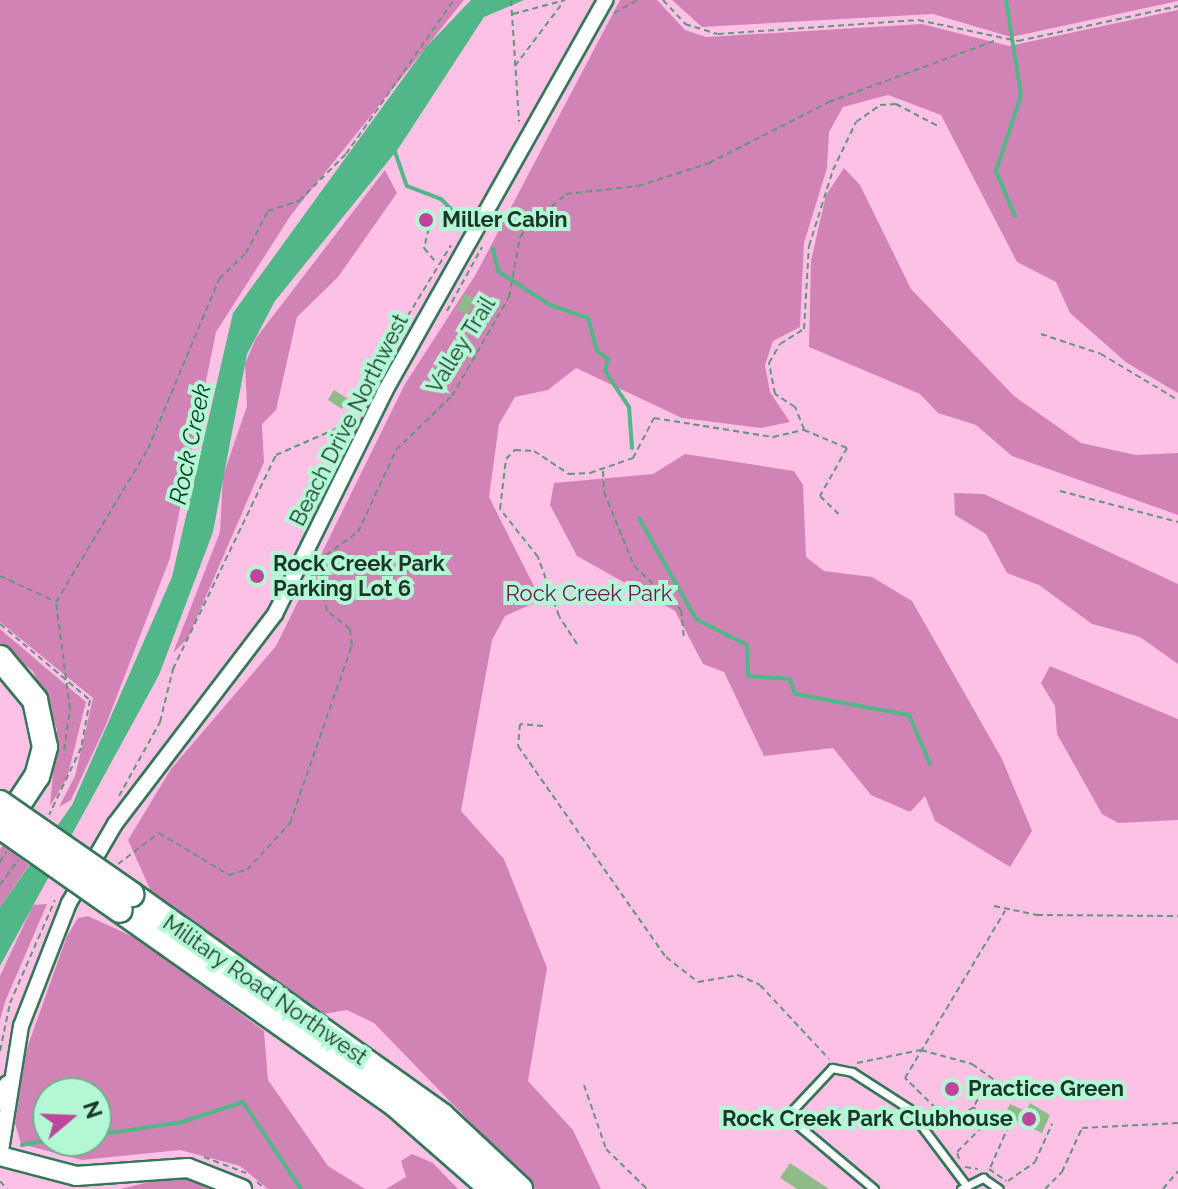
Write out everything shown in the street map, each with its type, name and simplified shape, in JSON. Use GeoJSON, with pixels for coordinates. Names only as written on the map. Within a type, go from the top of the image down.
{"type":"FeatureCollection","features":[{"type":"Feature","properties":{"kind":"main road"},"geometry":{"type":"LineString","coordinates":[[0,832],[37,776],[45,747],[35,700],[5,665]]}},
{"type":"Feature","properties":{"kind":"main road","name":"Military Road Northwest"},"geometry":{"type":"LineString","coordinates":[[0,803],[396,1105],[492,1189]]}},
{"type":"Feature","properties":{"kind":"main road","name":"Military Road Northwest"},"geometry":{"type":"LineString","coordinates":[[0,826],[126,902],[442,1116],[520,1189]]}},
{"type":"Feature","properties":{"kind":"street","name":"Beach Drive Northwest"},"geometry":{"type":"LineString","coordinates":[[0,1156],[4,1093],[45,956],[98,854],[252,653],[385,391],[522,156],[602,6]]}},
{"type":"Feature","properties":{"kind":"street"},"geometry":{"type":"LineString","coordinates":[[0,1156],[40,1180],[64,1182],[188,1168],[242,1189]]}},
{"type":"Feature","properties":{"kind":"lane"},"geometry":{"type":"LineString","coordinates":[[874,1189],[787,1116],[841,1067],[908,1108],[963,1186],[983,1178],[999,1189]]}},
{"type":"Feature","properties":{"kind":"path"},"geometry":{"type":"LineString","coordinates":[[67,676],[56,602],[148,449],[219,279],[246,253],[268,211],[299,201],[346,154],[454,0]]}},
{"type":"Feature","properties":{"kind":"path"},"geometry":{"type":"LineString","coordinates":[[511,0],[522,156]]}},
{"type":"Feature","properties":{"kind":"path"},"geometry":{"type":"LineString","coordinates":[[514,67],[565,0]]}},
{"type":"Feature","properties":{"kind":"path"},"geometry":{"type":"LineString","coordinates":[[602,6],[610,16],[637,0]]}},
{"type":"Feature","properties":{"kind":"path"},"geometry":{"type":"LineString","coordinates":[[663,0],[685,24],[718,34],[918,20],[997,40]]}},
{"type":"Feature","properties":{"kind":"path"},"geometry":{"type":"LineString","coordinates":[[511,14],[561,5]]}},
{"type":"Feature","properties":{"kind":"path","name":"Valley Trail"},"geometry":{"type":"LineString","coordinates":[[98,854],[117,864],[159,833],[229,875],[247,870],[290,823],[352,645],[350,629],[327,611],[326,555],[358,532],[396,450],[452,396],[509,297],[520,237],[566,194],[638,186],[709,163],[829,102],[997,40],[1018,41],[1071,24],[1178,6]]}},
{"type":"Feature","properties":{"kind":"path"},"geometry":{"type":"LineString","coordinates":[[804,430],[795,407],[775,394],[769,363],[780,344],[804,329],[809,246],[833,170],[856,122],[880,105],[905,108],[938,126]]}},
{"type":"Feature","properties":{"kind":"path"},"geometry":{"type":"LineString","coordinates":[[429,228],[424,248],[435,262]]}},
{"type":"Feature","properties":{"kind":"path"},"geometry":{"type":"LineString","coordinates":[[117,801],[160,722],[173,669],[276,455],[340,427],[435,262],[456,240]]}},
{"type":"Feature","properties":{"kind":"path"},"geometry":{"type":"LineString","coordinates":[[1041,334],[1101,354],[1178,400]]}},
{"type":"Feature","properties":{"kind":"path"},"geometry":{"type":"LineString","coordinates":[[577,644],[559,616],[538,557],[500,509],[506,459],[515,450],[534,451],[569,474],[603,470],[633,458],[654,418],[773,437],[804,430],[847,448],[820,496],[840,515]]}},
{"type":"Feature","properties":{"kind":"path"},"geometry":{"type":"LineString","coordinates":[[603,470],[604,492],[634,566],[681,610],[684,639]]}},
{"type":"Feature","properties":{"kind":"path"},"geometry":{"type":"LineString","coordinates":[[1060,491],[1178,522]]}},
{"type":"Feature","properties":{"kind":"path"},"geometry":{"type":"LineString","coordinates":[[0,576],[56,602]]}},
{"type":"Feature","properties":{"kind":"path"},"geometry":{"type":"LineString","coordinates":[[543,726],[520,724],[518,746],[666,957],[698,982],[738,975],[760,985],[841,1067],[921,1050],[972,1064],[986,1080],[1014,1094]]}},
{"type":"Feature","properties":{"kind":"path"},"geometry":{"type":"LineString","coordinates":[[0,1051],[10,1003],[61,888]]}},
{"type":"Feature","properties":{"kind":"path"},"geometry":{"type":"LineString","coordinates":[[994,906],[1005,911],[1178,916]]}},
{"type":"Feature","properties":{"kind":"path"},"geometry":{"type":"LineString","coordinates":[[986,1080],[974,1107],[950,1122],[905,1078],[1005,911]]}},
{"type":"Feature","properties":{"kind":"path"},"geometry":{"type":"LineString","coordinates":[[584,1085],[606,1149],[647,1189]]}},
{"type":"Feature","properties":{"kind":"path"},"geometry":{"type":"LineString","coordinates":[[974,1107],[981,1128]]}},
{"type":"Feature","properties":{"kind":"path"},"geometry":{"type":"LineString","coordinates":[[978,1113],[1009,1125],[989,1169]]}},
{"type":"Feature","properties":{"kind":"path"},"geometry":{"type":"LineString","coordinates":[[989,1117],[957,1152],[966,1168],[989,1169],[1007,1181],[1010,1189]]}},
{"type":"Feature","properties":{"kind":"path"},"geometry":{"type":"LineString","coordinates":[[1045,1189],[1062,1172],[1082,1128],[1178,1123]]}},
{"type":"Feature","properties":{"kind":"path"},"geometry":{"type":"LineString","coordinates":[[1007,1181],[1035,1162],[1052,1124]]}},
{"type":"Feature","properties":{"kind":"path"},"geometry":{"type":"LineString","coordinates":[[1163,1189],[1178,1171]]}},
{"type":"Feature","properties":{"kind":"path"},"geometry":{"type":"LineString","coordinates":[[0,1181],[7,1189]]}},
{"type":"Feature","properties":{"kind":"green space","name":"Rock Creek Park"},"geometry":{"type":"Polygon","coordinates":[[[0,0],[1178,0],[1178,1189],[0,1189],[0,0]]]}},
{"type":"Feature","properties":{"kind":"shaded area"},"geometry":{"type":"Polygon","coordinates":[[[0,0],[464,0],[291,215],[216,332],[170,558],[105,727],[71,800],[59,807],[75,776],[93,698],[0,622],[0,0]]]}},
{"type":"Feature","properties":{"kind":"shaded area"},"geometry":{"type":"Polygon","coordinates":[[[471,0],[524,0],[484,17],[398,149],[275,301],[247,354],[213,532],[159,675],[0,966],[0,907],[72,805],[172,577],[233,313],[426,47],[471,0]]]}},
{"type":"Feature","properties":{"kind":"shaded area"},"geometry":{"type":"Polygon","coordinates":[[[620,0],[657,0],[685,30],[706,37],[922,24],[1009,46],[1178,10],[1178,393],[1127,363],[1070,313],[1056,282],[1017,262],[941,115],[888,95],[843,107],[829,132],[827,168],[804,243],[800,327],[773,341],[765,365],[770,392],[790,422],[761,428],[682,418],[576,368],[548,390],[515,397],[499,424],[489,497],[541,600],[505,616],[492,640],[461,811],[504,859],[547,968],[528,1081],[573,1130],[601,1189],[535,1189],[374,1023],[347,1010],[324,1014],[154,898],[128,840],[171,769],[276,646],[405,384],[476,274],[620,0]]]}},
{"type":"Feature","properties":{"kind":"shaded area"},"geometry":{"type":"Polygon","coordinates":[[[672,0],[1178,1],[1011,37],[933,14],[702,27],[672,0]]]}},
{"type":"Feature","properties":{"kind":"shaded area"},"geometry":{"type":"Polygon","coordinates":[[[844,168],[860,185],[911,289],[1014,396],[1081,443],[1136,455],[1178,453],[1178,515],[1012,456],[976,425],[938,413],[920,394],[809,347],[811,261],[826,195],[844,168]]]}},
{"type":"Feature","properties":{"kind":"shaded area"},"geometry":{"type":"Polygon","coordinates":[[[385,170],[397,193],[338,277],[297,317],[276,410],[262,424],[264,462],[188,638],[173,653],[220,532],[223,476],[247,406],[245,364],[256,338],[385,170]]]}},
{"type":"Feature","properties":{"kind":"shaded area"},"geometry":{"type":"Polygon","coordinates":[[[685,454],[794,471],[803,485],[806,557],[824,571],[872,577],[912,601],[1002,759],[1032,831],[1010,867],[935,821],[925,796],[910,812],[871,795],[833,748],[764,756],[724,672],[703,664],[675,611],[577,556],[550,505],[554,483],[653,474],[685,454]]]}},
{"type":"Feature","properties":{"kind":"shaded area"},"geometry":{"type":"Polygon","coordinates":[[[954,493],[984,494],[1178,584],[1178,664],[1140,637],[1092,624],[1039,585],[1007,573],[986,534],[955,515],[954,493]]]}},
{"type":"Feature","properties":{"kind":"shaded area"},"geometry":{"type":"Polygon","coordinates":[[[0,629],[86,702],[67,778],[50,806],[57,729],[33,671],[0,647],[0,629]]]}},
{"type":"Feature","properties":{"kind":"shaded area"},"geometry":{"type":"Polygon","coordinates":[[[1050,666],[1178,719],[1178,820],[1118,823],[1102,814],[1057,734],[1055,706],[1041,683],[1050,666]]]}},
{"type":"Feature","properties":{"kind":"shaded area"},"geometry":{"type":"Polygon","coordinates":[[[3,845],[29,865],[0,907],[0,849],[3,845]]]}},
{"type":"Feature","properties":{"kind":"shaded area"},"geometry":{"type":"Polygon","coordinates":[[[47,904],[0,1020],[0,976],[33,905],[47,904]]]}},
{"type":"Feature","properties":{"kind":"shaded area"},"geometry":{"type":"Polygon","coordinates":[[[88,916],[140,940],[264,1031],[268,1080],[328,1166],[365,1189],[268,1189],[240,1166],[180,1150],[112,1157],[112,1077],[32,1077],[32,1147],[21,1144],[15,1123],[26,1051],[67,936],[78,918],[88,916]]]}},
{"type":"Feature","properties":{"kind":"shaded area"},"geometry":{"type":"Polygon","coordinates":[[[412,1154],[433,1163],[458,1189],[386,1189],[406,1177],[401,1161],[412,1154]]]}},
{"type":"Feature","properties":{"kind":"shaded area"},"geometry":{"type":"Polygon","coordinates":[[[71,1157],[111,1157],[82,1160],[71,1157]]]}},
{"type":"Feature","properties":{"kind":"shaded area"},"geometry":{"type":"Polygon","coordinates":[[[174,1176],[189,1176],[230,1189],[120,1189],[174,1176]]]}},
{"type":"Feature","properties":{"kind":"building","name":"Miller Cabin"},"geometry":{"type":"Polygon","coordinates":[[[420,211],[435,214],[432,226],[417,225],[420,211]]]}},
{"type":"Feature","properties":{"kind":"building"},"geometry":{"type":"Polygon","coordinates":[[[465,294],[476,299],[467,315],[457,309],[465,294]]]}},
{"type":"Feature","properties":{"kind":"building"},"geometry":{"type":"Polygon","coordinates":[[[334,390],[348,399],[342,409],[328,400],[334,390]]]}},
{"type":"Feature","properties":{"kind":"building","name":"Rock Creek Park Clubhouse"},"geometry":{"type":"Polygon","coordinates":[[[1030,1103],[1050,1115],[1042,1133],[1004,1116],[1010,1104],[1026,1111],[1030,1103]]]}},
{"type":"Feature","properties":{"kind":"building"},"geometry":{"type":"Polygon","coordinates":[[[790,1163],[829,1189],[797,1189],[780,1178],[790,1163]]]}},
{"type":"Feature","properties":{"kind":"waterway"},"geometry":{"type":"LineString","coordinates":[[1006,0],[1021,95],[996,171],[1015,216]]}},
{"type":"Feature","properties":{"kind":"waterway"},"geometry":{"type":"LineString","coordinates":[[394,149],[407,186],[441,199],[465,223]]}},
{"type":"Feature","properties":{"kind":"waterway"},"geometry":{"type":"LineString","coordinates":[[493,249],[498,271],[550,305],[588,318],[597,351],[608,359],[605,371],[629,407],[632,448]]}},
{"type":"Feature","properties":{"kind":"waterway"},"geometry":{"type":"LineString","coordinates":[[639,518],[696,619],[747,645],[748,676],[790,679],[795,694],[909,715],[930,764]]}},
{"type":"Feature","properties":{"kind":"waterway"},"geometry":{"type":"LineString","coordinates":[[112,1133],[182,1122],[243,1102],[301,1189]]}},
{"type":"Feature","properties":{"kind":"waterway"},"geometry":{"type":"LineString","coordinates":[[22,1145],[32,1143]]}},
{"type":"Feature","properties":{"kind":"place","name":"Miller Cabin"},"geometry":{"type":"Point","coordinates":[426,220]}},
{"type":"Feature","properties":{"kind":"place","name":"Rock Creek Park Parking Lot 6"},"geometry":{"type":"Point","coordinates":[257,576]}},
{"type":"Feature","properties":{"kind":"place","name":"Practice Green"},"geometry":{"type":"Point","coordinates":[952,1089]}},
{"type":"Feature","properties":{"kind":"place","name":"Rock Creek Park Clubhouse"},"geometry":{"type":"Point","coordinates":[1029,1119]}},
{"type":"Feature","properties":{"kind":"water label","name":"Rock Creek"},"geometry":{"type":"Point","coordinates":[190,444]}}]}
